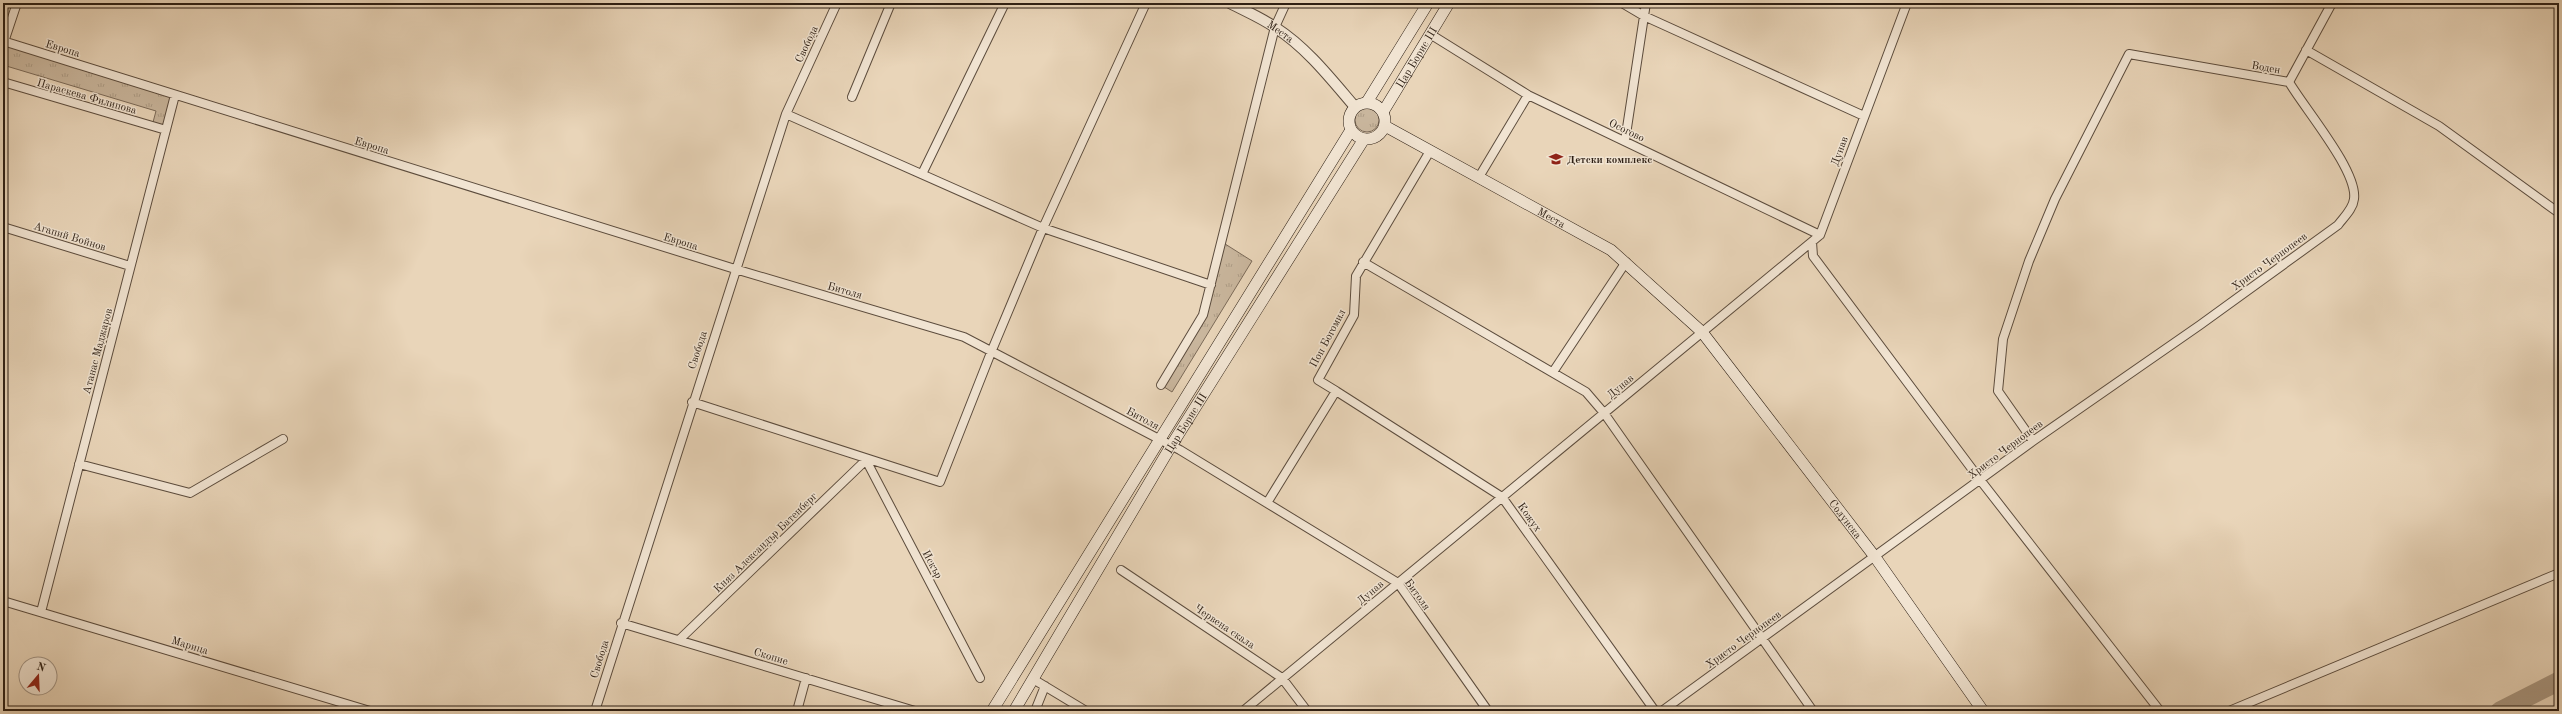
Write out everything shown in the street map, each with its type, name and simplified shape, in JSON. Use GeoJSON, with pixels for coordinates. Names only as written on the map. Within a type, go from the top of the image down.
{"type":"FeatureCollection","features":[{"type":"Feature","properties":{"kind":"main road","name":"Цар Борис III"},"geometry":{"type":"LineString","coordinates":[[1366,102],[1428,3]]}},
{"type":"Feature","properties":{"kind":"main road","name":"Цар Борис III"},"geometry":{"type":"LineString","coordinates":[[1383,112],[1449,3]]}},
{"type":"Feature","properties":{"kind":"main road"},"geometry":{"type":"LineString","coordinates":[[1366,102],[1376,105],[1383,112],[1385,126],[1377,137],[1364,139],[1357,136],[1351,130],[1349,117],[1355,107],[1366,102]]}},
{"type":"Feature","properties":{"kind":"main road","name":"Места"},"geometry":{"type":"LineString","coordinates":[[1385,126],[1594,240],[1626,262],[1702,332]]}},
{"type":"Feature","properties":{"kind":"main road","name":"Цар Борис III"},"geometry":{"type":"LineString","coordinates":[[992,711],[1161,440],[1351,130]]}},
{"type":"Feature","properties":{"kind":"main road","name":"Цар Борис III"},"geometry":{"type":"LineString","coordinates":[[1016,708],[1172,446],[1364,139]]}},
{"type":"Feature","properties":{"kind":"main road","name":"Солунска"},"geometry":{"type":"LineString","coordinates":[[1702,332],[1875,557],[1983,711]]}},
{"type":"Feature","properties":{"kind":"main road"},"geometry":{"type":"LineString","coordinates":[[1002,695],[1004,702],[1016,708]]}},
{"type":"Feature","properties":{"kind":"street"},"geometry":{"type":"LineString","coordinates":[[4,42],[17,3]]}},
{"type":"Feature","properties":{"kind":"street","name":"Свобода"},"geometry":{"type":"LineString","coordinates":[[595,711],[621,623],[786,114],[837,3]]}},
{"type":"Feature","properties":{"kind":"street"},"geometry":{"type":"LineString","coordinates":[[852,97],[891,3]]}},
{"type":"Feature","properties":{"kind":"street"},"geometry":{"type":"LineString","coordinates":[[922,174],[1005,3]]}},
{"type":"Feature","properties":{"kind":"street"},"geometry":{"type":"LineString","coordinates":[[692,402],[866,460],[940,482],[992,350],[1043,228],[1146,3]]}},
{"type":"Feature","properties":{"kind":"street","name":"Места"},"geometry":{"type":"LineString","coordinates":[[1230,3],[1275,27],[1313,60],[1355,107]]}},
{"type":"Feature","properties":{"kind":"street"},"geometry":{"type":"LineString","coordinates":[[1161,385],[1203,315],[1275,27],[1286,3]]}},
{"type":"Feature","properties":{"kind":"street"},"geometry":{"type":"LineString","coordinates":[[1622,3],[1644,16],[1864,116]]}},
{"type":"Feature","properties":{"kind":"street"},"geometry":{"type":"LineString","coordinates":[[1625,141],[1646,3]]}},
{"type":"Feature","properties":{"kind":"street","name":"Дунав"},"geometry":{"type":"LineString","coordinates":[[1243,711],[1820,235],[1907,3]]}},
{"type":"Feature","properties":{"kind":"street"},"geometry":{"type":"LineString","coordinates":[[2289,82],[2332,3]]}},
{"type":"Feature","properties":{"kind":"street","name":"Осогово"},"geometry":{"type":"LineString","coordinates":[[1430,34],[1528,95],[1820,235]]}},
{"type":"Feature","properties":{"kind":"street","name":"Европа"},"geometry":{"type":"LineString","coordinates":[[4,42],[735,269]]}},
{"type":"Feature","properties":{"kind":"street"},"geometry":{"type":"LineString","coordinates":[[2306,50],[2439,126],[2559,213]]}},
{"type":"Feature","properties":{"kind":"street","name":"Воден"},"geometry":{"type":"LineString","coordinates":[[2033,441],[1998,391],[2003,339],[2029,261],[2055,199],[2129,54],[2289,82],[2347,168],[2354,199]]}},
{"type":"Feature","properties":{"kind":"street","name":"Параскева Филипова"},"geometry":{"type":"LineString","coordinates":[[3,82],[166,130]]}},
{"type":"Feature","properties":{"kind":"street","name":"Атанас Маджаров"},"geometry":{"type":"LineString","coordinates":[[41,612],[175,95]]}},
{"type":"Feature","properties":{"kind":"street"},"geometry":{"type":"LineString","coordinates":[[1479,177],[1528,95]]}},
{"type":"Feature","properties":{"kind":"street"},"geometry":{"type":"LineString","coordinates":[[786,114],[1043,228],[1211,285]]}},
{"type":"Feature","properties":{"kind":"street","name":"Поп Богомил"},"geometry":{"type":"LineString","coordinates":[[1336,391],[1318,380],[1354,315],[1356,276],[1430,151]]}},
{"type":"Feature","properties":{"kind":"street","name":"Христо Чернопеев"},"geometry":{"type":"LineString","coordinates":[[1662,711],[1981,481],[2033,441],[2200,325],[2338,225],[2348,213],[2354,199]]}},
{"type":"Feature","properties":{"kind":"street","name":"Агапий Войнов"},"geometry":{"type":"LineString","coordinates":[[3,227],[130,266]]}},
{"type":"Feature","properties":{"kind":"street"},"geometry":{"type":"LineString","coordinates":[[1812,242],[1814,256],[1981,481],[2160,711]]}},
{"type":"Feature","properties":{"kind":"street"},"geometry":{"type":"LineString","coordinates":[[1363,262],[1586,392],[1604,413],[1813,711]]}},
{"type":"Feature","properties":{"kind":"street"},"geometry":{"type":"LineString","coordinates":[[1553,372],[1626,262]]}},
{"type":"Feature","properties":{"kind":"street","name":"Битоля"},"geometry":{"type":"LineString","coordinates":[[735,269],[964,337],[992,350],[1172,446],[1267,502],[1398,583],[1488,711]]}},
{"type":"Feature","properties":{"kind":"street"},"geometry":{"type":"LineString","coordinates":[[1267,502],[1336,391]]}},
{"type":"Feature","properties":{"kind":"street","name":"Кожух"},"geometry":{"type":"LineString","coordinates":[[1336,391],[1502,497],[1655,711]]}},
{"type":"Feature","properties":{"kind":"street"},"geometry":{"type":"LineString","coordinates":[[79,464],[190,493],[282,439]]}},
{"type":"Feature","properties":{"kind":"street","name":"Княз Александър Батенберг"},"geometry":{"type":"LineString","coordinates":[[679,640],[866,460]]}},
{"type":"Feature","properties":{"kind":"street","name":"Искър"},"geometry":{"type":"LineString","coordinates":[[866,460],[980,678]]}},
{"type":"Feature","properties":{"kind":"street","name":"Червена скала"},"geometry":{"type":"LineString","coordinates":[[1121,570],[1282,678],[1307,711]]}},
{"type":"Feature","properties":{"kind":"street"},"geometry":{"type":"LineString","coordinates":[[2229,711],[2559,573]]}},
{"type":"Feature","properties":{"kind":"street","name":"Марица"},"geometry":{"type":"LineString","coordinates":[[3,601],[370,711]]}},
{"type":"Feature","properties":{"kind":"street","name":"Скопие"},"geometry":{"type":"LineString","coordinates":[[621,623],[916,711]]}},
{"type":"Feature","properties":{"kind":"street"},"geometry":{"type":"LineString","coordinates":[[797,711],[806,678]]}},
{"type":"Feature","properties":{"kind":"street"},"geometry":{"type":"LineString","coordinates":[[1033,679],[1086,711]]}},
{"type":"Feature","properties":{"kind":"street"},"geometry":{"type":"LineString","coordinates":[[1035,711],[1045,686]]}},
{"type":"Feature","properties":{"kind":"green space"},"geometry":{"type":"Polygon","coordinates":[[[3,41],[175,95],[166,130],[152,126],[156,111],[3,65],[3,41]]]}},
{"type":"Feature","properties":{"kind":"green space"},"geometry":{"type":"Polygon","coordinates":[[[1367,108],[1375,112],[1379,120],[1375,128],[1367,132],[1359,128],[1355,120],[1359,112],[1367,108]]]}},
{"type":"Feature","properties":{"kind":"green space"},"geometry":{"type":"Polygon","coordinates":[[[1222,242],[1252,261],[1172,392],[1161,385],[1203,315],[1222,242]]]}},
{"type":"Feature","properties":{"kind":"waterway"},"geometry":{"type":"LineString","coordinates":[[2500,711],[2559,681]]}},
{"type":"Feature","properties":{"kind":"place","name":"Детски комплекс"},"geometry":{"type":"Point","coordinates":[1556,159]}}]}
